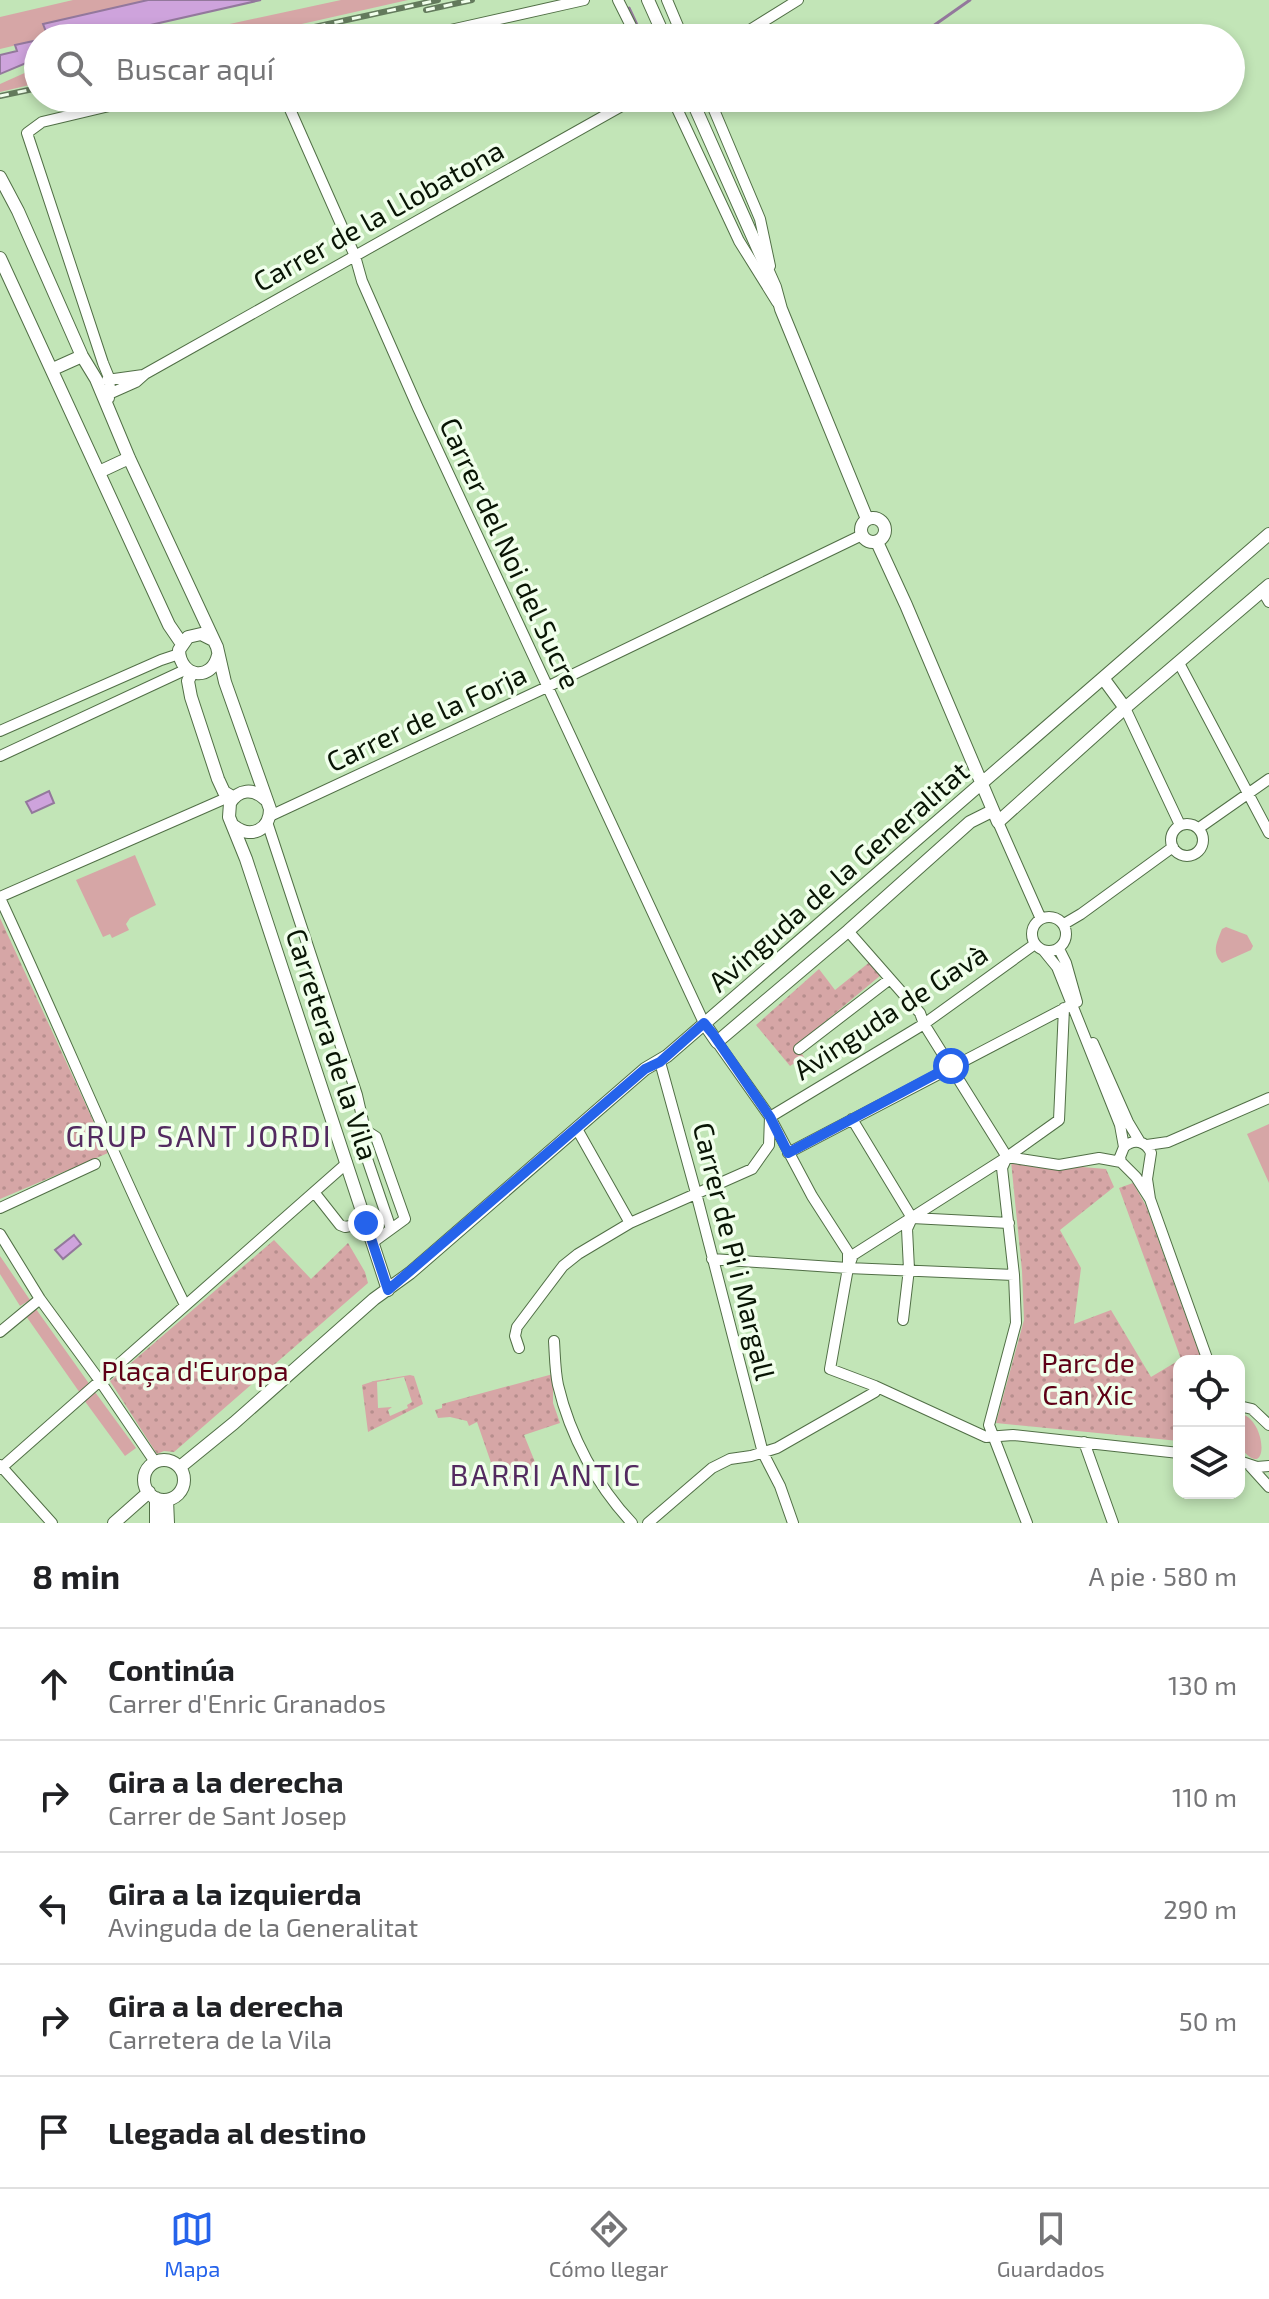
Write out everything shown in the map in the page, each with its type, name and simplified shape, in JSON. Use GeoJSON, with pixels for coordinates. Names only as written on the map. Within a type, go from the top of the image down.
{"type":"FeatureCollection","features":[{"type":"Feature","properties":{"kind":"street"},"geometry":{"type":"LineString","coordinates":[[477,24],[584,0]]}},
{"type":"Feature","properties":{"kind":"street"},"geometry":{"type":"LineString","coordinates":[[618,0],[630,24]]}},
{"type":"Feature","properties":{"kind":"street"},"geometry":{"type":"LineString","coordinates":[[648,0],[659,24]]}},
{"type":"Feature","properties":{"kind":"street"},"geometry":{"type":"LineString","coordinates":[[667,0],[677,24]]}},
{"type":"Feature","properties":{"kind":"street"},"geometry":{"type":"LineString","coordinates":[[759,24],[798,0]]}},
{"type":"Feature","properties":{"kind":"street"},"geometry":{"type":"LineString","coordinates":[[84,112],[42,122],[27,133],[110,380],[109,409]]}},
{"type":"Feature","properties":{"kind":"street","name":"Carrer del Noi del Sucre"},"geometry":{"type":"LineString","coordinates":[[291,112],[418,408],[704,1023]]}},
{"type":"Feature","properties":{"kind":"street","name":"Carrer de la Llobatona"},"geometry":{"type":"LineString","coordinates":[[109,394],[136,382],[145,374],[611,112]]}},
{"type":"Feature","properties":{"kind":"street"},"geometry":{"type":"LineString","coordinates":[[679,112],[739,241],[781,309]]}},
{"type":"Feature","properties":{"kind":"street"},"geometry":{"type":"LineString","coordinates":[[697,112],[775,287]]}},
{"type":"Feature","properties":{"kind":"street"},"geometry":{"type":"LineString","coordinates":[[715,112],[760,219],[781,309],[867,519]]}},
{"type":"Feature","properties":{"kind":"street"},"geometry":{"type":"LineString","coordinates":[[0,177],[82,356],[96,379],[216,646],[225,682],[269,805],[269,819],[262,829],[241,831],[234,826],[228,814],[233,799],[250,791],[265,799]]}},
{"type":"Feature","properties":{"kind":"street"},"geometry":{"type":"LineString","coordinates":[[0,258],[181,649],[181,663],[190,671]]}},
{"type":"Feature","properties":{"kind":"street"},"geometry":{"type":"LineString","coordinates":[[53,369],[82,356]]}},
{"type":"Feature","properties":{"kind":"street","name":"Carrer de la Llobatona"},"geometry":{"type":"LineString","coordinates":[[96,379],[110,380],[145,374]]}},
{"type":"Feature","properties":{"kind":"street"},"geometry":{"type":"LineString","coordinates":[[99,472],[129,458]]}},
{"type":"Feature","properties":{"kind":"street"},"geometry":{"type":"LineString","coordinates":[[867,519],[862,525],[862,535],[866,541],[877,542]]}},
{"type":"Feature","properties":{"kind":"street"},"geometry":{"type":"LineString","coordinates":[[867,519],[879,520],[884,526],[884,534],[877,542]]}},
{"type":"Feature","properties":{"kind":"street","name":"Avinguda de la Generalitat"},"geometry":{"type":"LineString","coordinates":[[180,1467],[645,1069],[660,1062],[1269,534]]}},
{"type":"Feature","properties":{"kind":"street","name":"Carrer de la Forja"},"geometry":{"type":"LineString","coordinates":[[269,819],[862,535]]}},
{"type":"Feature","properties":{"kind":"street"},"geometry":{"type":"LineString","coordinates":[[877,542],[1041,919]]}},
{"type":"Feature","properties":{"kind":"street"},"geometry":{"type":"LineString","coordinates":[[717,1042],[970,822],[995,816],[1267,593]]}},
{"type":"Feature","properties":{"kind":"street"},"geometry":{"type":"LineString","coordinates":[[0,731],[161,660],[181,649],[188,637],[205,635],[216,646],[218,658],[213,667],[203,673],[190,671],[0,756]]}},
{"type":"Feature","properties":{"kind":"street"},"geometry":{"type":"LineString","coordinates":[[1179,663],[1269,833]]}},
{"type":"Feature","properties":{"kind":"street"},"geometry":{"type":"LineString","coordinates":[[190,671],[191,697],[214,767],[224,792],[233,799]]}},
{"type":"Feature","properties":{"kind":"street"},"geometry":{"type":"LineString","coordinates":[[1103,678],[1125,708],[1180,825]]}},
{"type":"Feature","properties":{"kind":"street"},"geometry":{"type":"LineString","coordinates":[[1199,828],[1269,779]]}},
{"type":"Feature","properties":{"kind":"street"},"geometry":{"type":"LineString","coordinates":[[185,1305],[0,898],[224,799],[233,799]]}},
{"type":"Feature","properties":{"kind":"street","name":"Carretera de la Vila"},"geometry":{"type":"LineString","coordinates":[[269,819],[357,1095],[365,1130],[361,1141],[391,1229],[405,1219],[376,1137],[365,1130]]}},
{"type":"Feature","properties":{"kind":"street"},"geometry":{"type":"LineString","coordinates":[[1191,824],[1199,828],[1203,843],[1196,854],[1182,856],[1173,847],[1173,832],[1180,825],[1191,824]]}},
{"type":"Feature","properties":{"kind":"street","name":"Carretera de la Vila"},"geometry":{"type":"LineString","coordinates":[[234,826],[388,1290]]}},
{"type":"Feature","properties":{"kind":"street"},"geometry":{"type":"LineString","coordinates":[[246,859],[253,832]]}},
{"type":"Feature","properties":{"kind":"street"},"geometry":{"type":"LineString","coordinates":[[1064,924],[1173,847]]}},
{"type":"Feature","properties":{"kind":"street"},"geometry":{"type":"LineString","coordinates":[[1059,949],[1066,940],[1064,924],[1051,917],[1041,919],[1033,927],[1032,939],[1057,967],[1068,1006],[1120,1125],[1124,1147],[1121,1162],[1136,1177],[1150,1199]]}},
{"type":"Feature","properties":{"kind":"street"},"geometry":{"type":"LineString","coordinates":[[848,931],[920,1013],[1007,1157],[1059,1165],[1099,1158],[1121,1162]]}},
{"type":"Feature","properties":{"kind":"street"},"geometry":{"type":"LineString","coordinates":[[1040,947],[1059,949]]}},
{"type":"Feature","properties":{"kind":"street","name":"Avinguda de Gavà"},"geometry":{"type":"LineString","coordinates":[[770,1117],[924,1024],[1040,947]]}},
{"type":"Feature","properties":{"kind":"street"},"geometry":{"type":"LineString","coordinates":[[1059,949],[1075,998],[1106,1073],[1128,1122],[1144,1144],[1150,1162],[1147,1179],[1150,1199],[1206,1355]]}},
{"type":"Feature","properties":{"kind":"street"},"geometry":{"type":"LineString","coordinates":[[799,1049],[890,979]]}},
{"type":"Feature","properties":{"kind":"street"},"geometry":{"type":"LineString","coordinates":[[788,1153],[1068,1006]]}},
{"type":"Feature","properties":{"kind":"street"},"geometry":{"type":"LineString","coordinates":[[848,1268],[853,1255],[1007,1157],[1059,1120],[1068,1006]]}},
{"type":"Feature","properties":{"kind":"street"},"geometry":{"type":"LineString","coordinates":[[704,1023],[770,1117],[812,1196],[848,1252],[848,1268],[830,1369],[986,1437],[1013,1435],[1173,1451]]}},
{"type":"Feature","properties":{"kind":"street","name":"Carrer de Pi i Margall"},"geometry":{"type":"LineString","coordinates":[[660,1062],[763,1453],[780,1486],[793,1523]]}},
{"type":"Feature","properties":{"kind":"street"},"geometry":{"type":"LineString","coordinates":[[1124,1147],[1131,1142],[1168,1142],[1269,1098]]}},
{"type":"Feature","properties":{"kind":"street"},"geometry":{"type":"LineString","coordinates":[[519,1348],[515,1336],[517,1327],[563,1266],[630,1223],[752,1169],[769,1145],[770,1117]]}},
{"type":"Feature","properties":{"kind":"street"},"geometry":{"type":"LineString","coordinates":[[852,1119],[912,1218]]}},
{"type":"Feature","properties":{"kind":"street"},"geometry":{"type":"LineString","coordinates":[[577,1129],[630,1223]]}},
{"type":"Feature","properties":{"kind":"street"},"geometry":{"type":"LineString","coordinates":[[1129,1172],[1140,1173],[1168,1142]]}},
{"type":"Feature","properties":{"kind":"street"},"geometry":{"type":"LineString","coordinates":[[1007,1157],[1002,1168],[1016,1323],[989,1425],[1027,1523]]}},
{"type":"Feature","properties":{"kind":"street"},"geometry":{"type":"LineString","coordinates":[[52,1523],[1,1467],[347,1163]]}},
{"type":"Feature","properties":{"kind":"street"},"geometry":{"type":"LineString","coordinates":[[0,1208],[95,1164]]}},
{"type":"Feature","properties":{"kind":"street"},"geometry":{"type":"LineString","coordinates":[[314,1192],[340,1225],[366,1223]]}},
{"type":"Feature","properties":{"kind":"street"},"geometry":{"type":"LineString","coordinates":[[912,1218],[1009,1223]]}},
{"type":"Feature","properties":{"kind":"street"},"geometry":{"type":"LineString","coordinates":[[903,1320],[909,1269],[907,1229],[912,1218]]}},
{"type":"Feature","properties":{"kind":"street"},"geometry":{"type":"LineString","coordinates":[[372,1243],[391,1229]]}},
{"type":"Feature","properties":{"kind":"street"},"geometry":{"type":"LineString","coordinates":[[0,1234],[40,1299],[155,1462]]}},
{"type":"Feature","properties":{"kind":"street"},"geometry":{"type":"LineString","coordinates":[[712,1259],[1014,1275]]}},
{"type":"Feature","properties":{"kind":"street"},"geometry":{"type":"LineString","coordinates":[[0,1332],[40,1299]]}},
{"type":"Feature","properties":{"kind":"street"},"geometry":{"type":"LineString","coordinates":[[554,1341],[558,1385],[581,1447],[612,1501],[632,1523]]}},
{"type":"Feature","properties":{"kind":"street"},"geometry":{"type":"LineString","coordinates":[[648,1523],[712,1468],[736,1457],[777,1448],[875,1389]]}},
{"type":"Feature","properties":{"kind":"street"},"geometry":{"type":"LineString","coordinates":[[1245,1406],[1269,1425]]}},
{"type":"Feature","properties":{"kind":"street"},"geometry":{"type":"LineString","coordinates":[[1252,1409],[1269,1407]]}},
{"type":"Feature","properties":{"kind":"street"},"geometry":{"type":"LineString","coordinates":[[1084,1442],[1113,1523]]}},
{"type":"Feature","properties":{"kind":"street"},"geometry":{"type":"LineString","coordinates":[[114,1523],[157,1497],[177,1495],[183,1487],[184,1476],[180,1467],[168,1460],[155,1462],[147,1469],[145,1476],[145,1483],[157,1497],[168,1523]]}},
{"type":"Feature","properties":{"kind":"street"},"geometry":{"type":"LineString","coordinates":[[1245,1462],[1269,1466]]}},
{"type":"Feature","properties":{"kind":"street"},"geometry":{"type":"LineString","coordinates":[[1245,1465],[1269,1487]]}},
{"type":"Feature","properties":{"kind":"street"},"geometry":{"type":"LineString","coordinates":[[156,1523],[157,1497]]}},
{"type":"Feature","properties":{"kind":"green space"},"geometry":{"type":"Polygon","coordinates":[[[73,0],[148,0],[48,24],[24,24],[24,43],[0,49],[0,17],[73,0]]]}},
{"type":"Feature","properties":{"kind":"green space"},"geometry":{"type":"Polygon","coordinates":[[[341,0],[408,0],[301,24],[230,24],[341,0]]]}},
{"type":"Feature","properties":{"kind":"green space"},"geometry":{"type":"Polygon","coordinates":[[[24,73],[24,86],[0,92],[0,84],[24,73]]]}},
{"type":"Feature","properties":{"kind":"green space"},"geometry":{"type":"Polygon","coordinates":[[[135,855],[156,905],[130,918],[126,924],[129,930],[112,938],[110,934],[103,937],[76,880],[135,855]]]}},
{"type":"Feature","properties":{"kind":"green space"},"geometry":{"type":"Polygon","coordinates":[[[0,918],[108,1153],[0,1199],[0,918]]]}},
{"type":"Feature","properties":{"kind":"green space"},"geometry":{"type":"Polygon","coordinates":[[[1226,927],[1247,935],[1253,946],[1251,950],[1222,963],[1216,947],[1222,929],[1226,927]]]}},
{"type":"Feature","properties":{"kind":"green space"},"geometry":{"type":"Polygon","coordinates":[[[871,961],[881,975],[797,1045],[804,1057],[790,1066],[756,1025],[819,969],[835,990],[871,961]]]}},
{"type":"Feature","properties":{"kind":"green space"},"geometry":{"type":"Polygon","coordinates":[[[1269,1124],[1269,1183],[1247,1134],[1269,1124]]]}},
{"type":"Feature","properties":{"kind":"green space","name":"Parc de Can Xic"},"geometry":{"type":"Polygon","coordinates":[[[1011,1161],[1106,1169],[1114,1187],[1060,1230],[1081,1268],[1074,1324],[1111,1310],[1151,1377],[1173,1364],[1173,1440],[996,1423],[1024,1320],[1011,1161]]]}},
{"type":"Feature","properties":{"kind":"green space","name":"Parc de Can Xic"},"geometry":{"type":"Polygon","coordinates":[[[1133,1183],[1146,1206],[1200,1355],[1180,1355],[1119,1188],[1133,1183]]]}},
{"type":"Feature","properties":{"kind":"green space","name":"Plaça d'Europa"},"geometry":{"type":"Polygon","coordinates":[[[274,1240],[311,1279],[348,1243],[368,1283],[174,1452],[157,1454],[110,1381],[274,1240]]]}},
{"type":"Feature","properties":{"kind":"green space"},"geometry":{"type":"Polygon","coordinates":[[[0,1256],[30,1300],[20,1306],[0,1274],[0,1256]]]}},
{"type":"Feature","properties":{"kind":"green space"},"geometry":{"type":"Polygon","coordinates":[[[36,1309],[90,1385],[80,1393],[26,1316],[36,1309]]]}},
{"type":"Feature","properties":{"kind":"green space"},"geometry":{"type":"Polygon","coordinates":[[[553,1374],[553,1403],[560,1423],[524,1435],[536,1471],[498,1483],[477,1422],[469,1426],[467,1421],[438,1418],[435,1410],[442,1408],[442,1404],[553,1374]]]}},
{"type":"Feature","properties":{"kind":"green space"},"geometry":{"type":"Polygon","coordinates":[[[410,1375],[414,1376],[423,1404],[368,1432],[362,1385],[410,1375]],[[404,1377],[377,1382],[378,1408],[392,1407],[388,1410],[390,1416],[408,1408],[407,1405],[412,1402],[404,1377]]]}},
{"type":"Feature","properties":{"kind":"green space"},"geometry":{"type":"Polygon","coordinates":[[[95,1392],[136,1448],[125,1456],[84,1400],[95,1392]]]}},
{"type":"Feature","properties":{"kind":"green space"},"geometry":{"type":"Polygon","coordinates":[[[1245,1416],[1256,1427],[1262,1447],[1256,1459],[1245,1452],[1245,1416]]]}},
{"type":"Feature","properties":{"kind":"shaded area"},"geometry":{"type":"Polygon","coordinates":[[[148,0],[261,0],[155,24],[43,24],[148,0]]]}},
{"type":"Feature","properties":{"kind":"shaded area"},"geometry":{"type":"Polygon","coordinates":[[[24,43],[24,64],[0,74],[0,55],[17,51],[15,45],[24,43]]]}},
{"type":"Feature","properties":{"kind":"shaded area"},"geometry":{"type":"Polygon","coordinates":[[[49,791],[54,803],[32,813],[26,802],[49,791]]]}},
{"type":"Feature","properties":{"kind":"shaded area"},"geometry":{"type":"Polygon","coordinates":[[[74,1235],[81,1244],[63,1259],[55,1250],[74,1235]]]}},
{"type":"Feature","properties":{"kind":"waterway"},"geometry":{"type":"LineString","coordinates":[[936,24],[970,0]]}},
{"type":"Feature","properties":{"kind":"waterway"},"geometry":{"type":"LineString","coordinates":[[629,8],[637,24]]}},
{"type":"Feature","properties":{"kind":"railway"},"geometry":{"type":"LineString","coordinates":[[328,24],[438,0]]}},
{"type":"Feature","properties":{"kind":"railway"},"geometry":{"type":"LineString","coordinates":[[426,10],[472,0]]}},
{"type":"Feature","properties":{"kind":"railway"},"geometry":{"type":"LineString","coordinates":[[0,96],[24,91]]}},
{"type":"Feature","properties":{"kind":"district","name":"GRUP SANT JORDI"},"geometry":{"type":"Point","coordinates":[199,1135]}},
{"type":"Feature","properties":{"kind":"district","name":"BARRI ANTIC"},"geometry":{"type":"Point","coordinates":[546,1474]}},
{"type":"Feature","properties":{"kind":"route"},"geometry":{"type":"LineString","coordinates":[[366,1223],[388,1290],[645,1069],[660,1062],[704,1023],[770,1117],[788,1153],[951,1066]]}}]}
